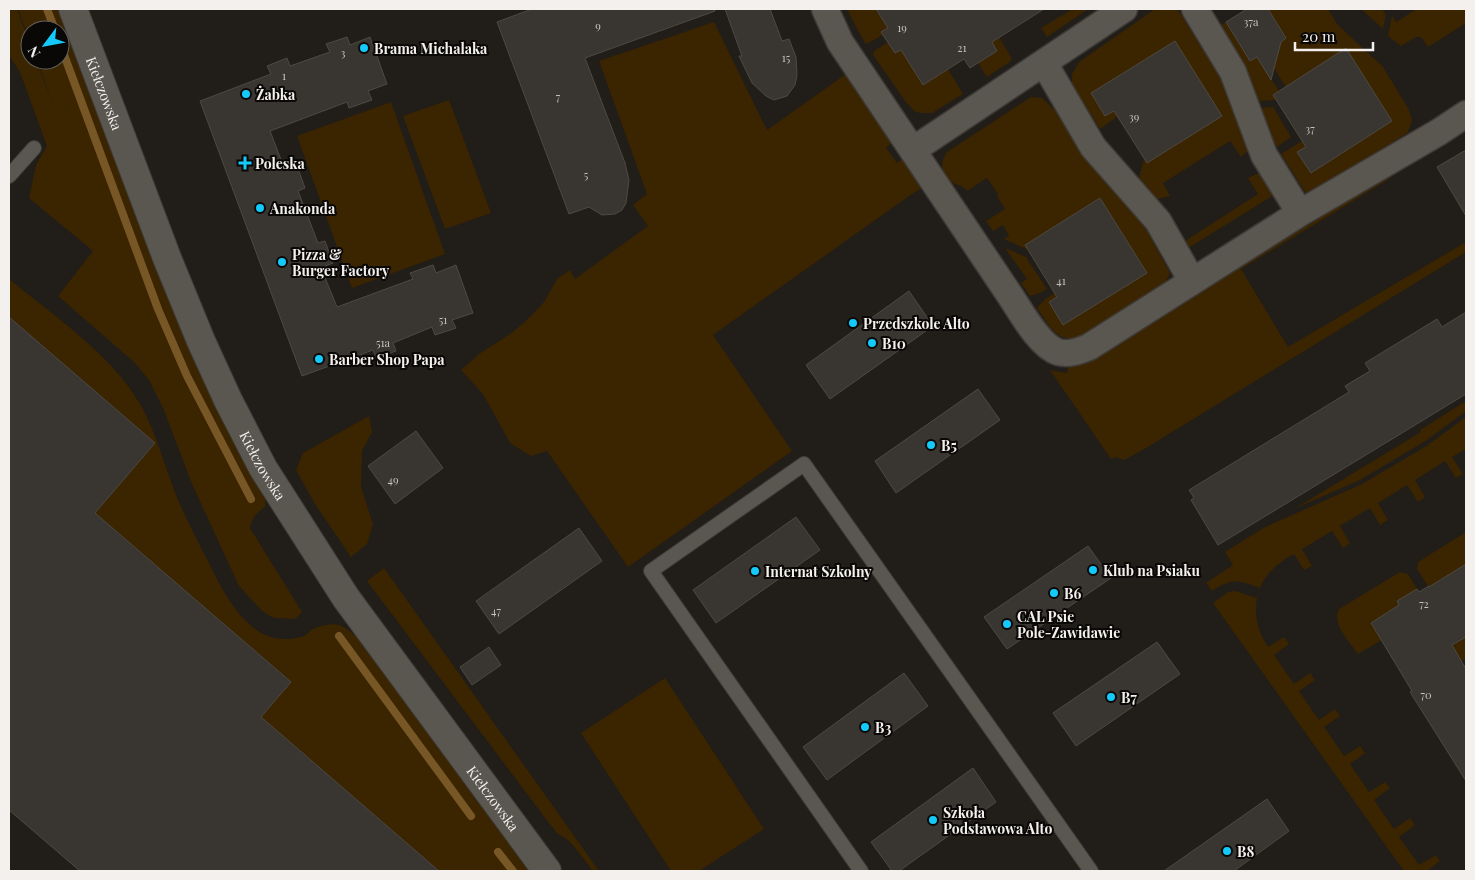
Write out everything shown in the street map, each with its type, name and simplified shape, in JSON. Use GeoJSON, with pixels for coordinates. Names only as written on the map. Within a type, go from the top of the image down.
{"type":"FeatureCollection","features":[{"type":"Feature","properties":{"kind":"street","name":"Kiełczowska"},"geometry":{"type":"LineString","coordinates":[[73,9],[163,249],[228,400],[263,468],[346,598],[547,871]]}},
{"type":"Feature","properties":{"kind":"street"},"geometry":{"type":"LineString","coordinates":[[825,9],[840,42],[1033,329],[1048,346],[1059,352],[1073,353],[1089,347],[1300,212],[1439,132],[1466,114]]}},
{"type":"Feature","properties":{"kind":"street"},"geometry":{"type":"LineString","coordinates":[[913,150],[1124,9]]}},
{"type":"Feature","properties":{"kind":"street"},"geometry":{"type":"LineString","coordinates":[[1195,9],[1233,72],[1264,155],[1300,212]]}},
{"type":"Feature","properties":{"kind":"street"},"geometry":{"type":"LineString","coordinates":[[1044,63],[1093,146],[1158,221],[1192,281]]}},
{"type":"Feature","properties":{"kind":"lane"},"geometry":{"type":"LineString","coordinates":[[9,176],[34,148]]}},
{"type":"Feature","properties":{"kind":"lane"},"geometry":{"type":"LineString","coordinates":[[861,871],[651,571],[804,464],[1091,871]]}},
{"type":"Feature","properties":{"kind":"shaded area"},"geometry":{"type":"Polygon","coordinates":[[[9,9],[17,9],[21,20],[20,70],[40,70],[56,113],[41,70],[70,70],[70,42],[110,142],[148,247],[197,365],[265,498],[265,507],[255,516],[250,528],[302,612],[295,619],[274,618],[263,612],[239,586],[192,484],[163,408],[149,380],[134,362],[58,296],[93,251],[29,198],[36,165],[47,146],[20,72],[9,55],[9,9]]]}},
{"type":"Feature","properties":{"kind":"shaded area"},"geometry":{"type":"Polygon","coordinates":[[[18,9],[57,9],[61,20],[22,20],[18,9]]]}},
{"type":"Feature","properties":{"kind":"shaded area"},"geometry":{"type":"Polygon","coordinates":[[[847,9],[876,9],[888,28],[881,32],[883,35],[866,44],[847,9]]]}},
{"type":"Feature","properties":{"kind":"shaded area"},"geometry":{"type":"Polygon","coordinates":[[[1073,9],[1088,9],[1047,37],[1041,28],[1073,9]]]}},
{"type":"Feature","properties":{"kind":"shaded area"},"geometry":{"type":"Polygon","coordinates":[[[1155,9],[1175,9],[1179,11],[1203,50],[1209,47],[1226,76],[1249,149],[1241,157],[1230,141],[1163,183],[1170,196],[1157,199],[1139,178],[1144,159],[1147,163],[1175,41],[1091,93],[1105,116],[1115,111],[1118,116],[1100,129],[1072,85],[1072,74],[1079,62],[1155,9]]]}},
{"type":"Feature","properties":{"kind":"shaded area"},"geometry":{"type":"Polygon","coordinates":[[[1268,9],[1328,9],[1337,24],[1383,67],[1408,108],[1412,120],[1408,132],[1404,135],[1307,195],[1281,154],[1302,141],[1306,147],[1298,152],[1311,173],[1392,121],[1346,49],[1286,87],[1270,62],[1278,44],[1286,38],[1268,9]]]}},
{"type":"Feature","properties":{"kind":"shaded area"},"geometry":{"type":"Polygon","coordinates":[[[1361,9],[1382,9],[1386,15],[1383,29],[1361,9]]]}},
{"type":"Feature","properties":{"kind":"shaded area"},"geometry":{"type":"Polygon","coordinates":[[[1417,9],[1466,9],[1466,23],[1428,47],[1421,37],[1416,37],[1401,46],[1388,36],[1392,15],[1396,22],[1417,9]]]}},
{"type":"Feature","properties":{"kind":"shaded area"},"geometry":{"type":"Polygon","coordinates":[[[714,22],[767,130],[846,74],[894,141],[886,148],[897,163],[905,157],[925,186],[713,335],[792,451],[628,567],[547,451],[531,456],[510,443],[483,394],[461,370],[479,354],[513,332],[529,318],[544,302],[557,279],[570,270],[575,279],[648,226],[633,205],[647,194],[599,61],[714,22]]]}},
{"type":"Feature","properties":{"kind":"shaded area"},"geometry":{"type":"Polygon","coordinates":[[[1226,22],[1250,61],[1257,57],[1279,91],[1273,95],[1276,100],[1258,101],[1245,66],[1220,26],[1226,22]]]}},
{"type":"Feature","properties":{"kind":"shaded area"},"geometry":{"type":"Polygon","coordinates":[[[999,37],[1011,57],[1011,61],[987,77],[978,63],[997,51],[992,42],[999,37]]]}},
{"type":"Feature","properties":{"kind":"shaded area"},"geometry":{"type":"Polygon","coordinates":[[[888,42],[895,53],[901,50],[948,69],[963,94],[932,113],[914,111],[873,55],[874,51],[888,42]]]}},
{"type":"Feature","properties":{"kind":"shaded area"},"geometry":{"type":"Polygon","coordinates":[[[1031,97],[1042,98],[1054,109],[1082,154],[1142,222],[1170,273],[1165,283],[1158,290],[1082,337],[1073,339],[1060,336],[1050,327],[1037,308],[1045,299],[1055,293],[1057,297],[1049,303],[1063,325],[1147,273],[1100,198],[1025,245],[1028,250],[1004,239],[1009,236],[1003,225],[993,231],[986,221],[1005,209],[987,178],[967,191],[950,181],[944,175],[942,167],[947,152],[1031,97]]]}},
{"type":"Feature","properties":{"kind":"shaded area"},"geometry":{"type":"Polygon","coordinates":[[[449,100],[491,213],[445,229],[403,116],[449,100]]]}},
{"type":"Feature","properties":{"kind":"shaded area"},"geometry":{"type":"Polygon","coordinates":[[[391,102],[445,254],[352,288],[297,136],[391,102]]]}},
{"type":"Feature","properties":{"kind":"shaded area"},"geometry":{"type":"Polygon","coordinates":[[[1273,107],[1291,137],[1277,147],[1269,133],[1260,108],[1273,107]]]}},
{"type":"Feature","properties":{"kind":"shaded area"},"geometry":{"type":"Polygon","coordinates":[[[1466,123],[1386,181],[1241,269],[1288,347],[1466,242],[1466,252],[1141,451],[1124,460],[1115,457],[1111,459],[1050,370],[1067,373],[1069,362],[1466,123]]]}},
{"type":"Feature","properties":{"kind":"shaded area"},"geometry":{"type":"Polygon","coordinates":[[[1261,172],[1279,192],[1188,248],[1179,245],[1258,194],[1248,178],[1261,172]]]}},
{"type":"Feature","properties":{"kind":"shaded area"},"geometry":{"type":"Polygon","coordinates":[[[1005,248],[1026,257],[1047,289],[1030,296],[1021,283],[1027,279],[1005,248]]]}},
{"type":"Feature","properties":{"kind":"shaded area"},"geometry":{"type":"Polygon","coordinates":[[[9,279],[98,352],[128,386],[152,428],[182,510],[221,587],[242,616],[254,628],[274,638],[297,638],[304,636],[313,629],[333,624],[349,630],[358,638],[532,871],[439,871],[261,717],[291,682],[95,513],[155,443],[9,317],[9,279]]]}},
{"type":"Feature","properties":{"kind":"shaded area"},"geometry":{"type":"Polygon","coordinates":[[[1466,401],[1466,411],[1427,440],[1360,480],[1294,509],[1421,432],[1420,430],[1466,401]]]}},
{"type":"Feature","properties":{"kind":"shaded area"},"geometry":{"type":"Polygon","coordinates":[[[369,416],[372,432],[362,451],[361,487],[373,524],[367,544],[351,557],[315,504],[296,470],[303,453],[369,416]]]}},
{"type":"Feature","properties":{"kind":"shaded area"},"geometry":{"type":"Polygon","coordinates":[[[1466,417],[1466,449],[1452,457],[1463,474],[1456,478],[1445,461],[1415,480],[1425,497],[1418,502],[1407,485],[1378,503],[1388,520],[1380,525],[1370,508],[1340,526],[1350,543],[1343,548],[1332,531],[1302,549],[1312,566],[1304,570],[1294,554],[1274,568],[1260,588],[1246,583],[1230,582],[1212,591],[1206,583],[1233,565],[1225,552],[1265,527],[1362,484],[1428,445],[1466,417]]]}},
{"type":"Feature","properties":{"kind":"shaded area"},"geometry":{"type":"Polygon","coordinates":[[[1466,532],[1466,564],[1429,587],[1417,569],[1418,562],[1466,532]]]}},
{"type":"Feature","properties":{"kind":"shaded area"},"geometry":{"type":"Polygon","coordinates":[[[384,568],[599,871],[593,871],[568,840],[557,833],[367,581],[384,568]]]}},
{"type":"Feature","properties":{"kind":"shaded area"},"geometry":{"type":"Polygon","coordinates":[[[1400,572],[1408,574],[1417,589],[1397,601],[1399,605],[1371,623],[1382,640],[1358,654],[1339,627],[1337,615],[1339,609],[1400,572]]]}},
{"type":"Feature","properties":{"kind":"shaded area"},"geometry":{"type":"Polygon","coordinates":[[[1235,591],[1257,598],[1258,624],[1268,647],[1284,637],[1289,644],[1274,655],[1294,684],[1310,673],[1315,680],[1299,691],[1319,720],[1335,709],[1340,716],[1324,727],[1344,756],[1360,746],[1365,753],[1350,764],[1369,792],[1385,782],[1390,788],[1374,800],[1394,829],[1410,818],[1415,825],[1399,837],[1419,865],[1436,855],[1440,861],[1427,871],[1404,871],[1213,603],[1228,592],[1235,591]]]}},
{"type":"Feature","properties":{"kind":"shaded area"},"geometry":{"type":"Polygon","coordinates":[[[1466,637],[1466,659],[1462,661],[1452,646],[1466,637]]]}},
{"type":"Feature","properties":{"kind":"shaded area"},"geometry":{"type":"Polygon","coordinates":[[[665,678],[764,829],[699,871],[671,871],[581,733],[665,678]]]}},
{"type":"Feature","properties":{"kind":"building"},"geometry":{"type":"Polygon","coordinates":[[[532,9],[714,9],[715,11],[585,58],[625,163],[629,180],[626,203],[622,210],[615,214],[602,215],[589,207],[569,214],[497,22],[532,9]]]}},
{"type":"Feature","properties":{"kind":"building"},"geometry":{"type":"Polygon","coordinates":[[[725,9],[770,9],[782,41],[789,39],[796,57],[797,75],[795,85],[787,96],[774,100],[766,96],[752,83],[739,56],[742,56],[725,9]]]}},
{"type":"Feature","properties":{"kind":"building"},"geometry":{"type":"Polygon","coordinates":[[[876,9],[1044,9],[992,42],[997,51],[970,68],[964,59],[923,85],[901,50],[895,53],[881,32],[888,28],[876,9]]]}},
{"type":"Feature","properties":{"kind":"building"},"geometry":{"type":"Polygon","coordinates":[[[1247,9],[1268,9],[1286,38],[1281,42],[1271,80],[1257,57],[1250,61],[1226,22],[1247,9]]]}},
{"type":"Feature","properties":{"kind":"building"},"geometry":{"type":"Polygon","coordinates":[[[347,37],[350,45],[370,37],[387,84],[368,91],[372,100],[349,108],[347,102],[270,131],[285,170],[297,166],[305,188],[298,191],[318,243],[325,241],[333,263],[321,268],[337,307],[413,279],[410,273],[433,265],[436,273],[456,265],[473,313],[452,320],[456,328],[435,335],[432,327],[393,343],[396,351],[376,358],[373,350],[302,376],[200,101],[271,74],[267,66],[287,58],[290,66],[330,52],[326,44],[347,37]]]}},
{"type":"Feature","properties":{"kind":"building"},"geometry":{"type":"Polygon","coordinates":[[[1175,41],[1222,116],[1147,163],[1114,111],[1105,116],[1091,93],[1175,41]]]}},
{"type":"Feature","properties":{"kind":"building"},"geometry":{"type":"Polygon","coordinates":[[[1346,48],[1392,121],[1311,173],[1297,152],[1306,147],[1273,95],[1346,48]]]}},
{"type":"Feature","properties":{"kind":"building"},"geometry":{"type":"Polygon","coordinates":[[[1466,150],[1466,216],[1437,167],[1466,150]]]}},
{"type":"Feature","properties":{"kind":"building"},"geometry":{"type":"Polygon","coordinates":[[[1100,198],[1147,273],[1063,325],[1049,302],[1057,297],[1025,245],[1100,198]]]}},
{"type":"Feature","properties":{"kind":"building","name":"B10"},"geometry":{"type":"Polygon","coordinates":[[[909,291],[933,326],[830,399],[806,365],[909,291]]]}},
{"type":"Feature","properties":{"kind":"building"},"geometry":{"type":"Polygon","coordinates":[[[1466,312],[1466,394],[1218,545],[1191,500],[1194,498],[1189,490],[1349,392],[1345,386],[1370,371],[1365,363],[1437,319],[1442,327],[1466,312]]]}},
{"type":"Feature","properties":{"kind":"building"},"geometry":{"type":"Polygon","coordinates":[[[9,317],[155,443],[95,513],[291,682],[261,717],[439,871],[80,871],[9,810],[9,317]]]}},
{"type":"Feature","properties":{"kind":"building","name":"B5"},"geometry":{"type":"Polygon","coordinates":[[[978,389],[1000,420],[896,493],[875,461],[978,389]]]}},
{"type":"Feature","properties":{"kind":"building"},"geometry":{"type":"Polygon","coordinates":[[[416,431],[443,468],[395,504],[368,466],[416,431]]]}},
{"type":"Feature","properties":{"kind":"building","name":"Internat Szkolny"},"geometry":{"type":"Polygon","coordinates":[[[796,517],[820,550],[716,623],[693,590],[796,517]]]}},
{"type":"Feature","properties":{"kind":"building"},"geometry":{"type":"Polygon","coordinates":[[[579,528],[602,561],[499,634],[476,601],[579,528]]]}},
{"type":"Feature","properties":{"kind":"building","name":"B6"},"geometry":{"type":"Polygon","coordinates":[[[1088,546],[1111,578],[1007,649],[984,617],[1088,546]]]}},
{"type":"Feature","properties":{"kind":"building"},"geometry":{"type":"Polygon","coordinates":[[[1466,564],[1466,637],[1452,645],[1466,669],[1466,781],[1410,692],[1412,691],[1371,623],[1399,605],[1397,601],[1417,589],[1419,592],[1429,587],[1466,564]]]}},
{"type":"Feature","properties":{"kind":"building","name":"B7"},"geometry":{"type":"Polygon","coordinates":[[[1157,642],[1180,674],[1076,746],[1053,713],[1157,642]]]}},
{"type":"Feature","properties":{"kind":"building"},"geometry":{"type":"Polygon","coordinates":[[[489,647],[501,665],[472,685],[460,667],[489,647]]]}},
{"type":"Feature","properties":{"kind":"building","name":"B3"},"geometry":{"type":"Polygon","coordinates":[[[904,673],[928,706],[827,780],[803,747],[904,673]]]}},
{"type":"Feature","properties":{"kind":"building"},"geometry":{"type":"Polygon","coordinates":[[[973,768],[996,802],[899,871],[892,871],[871,842],[973,768]]]}},
{"type":"Feature","properties":{"kind":"building","name":"B8"},"geometry":{"type":"Polygon","coordinates":[[[1267,799],[1289,831],[1234,871],[1164,871],[1267,799]]]}},
{"type":"Feature","properties":{"kind":"waterway"},"geometry":{"type":"LineString","coordinates":[[47,9],[51,20]]}},
{"type":"Feature","properties":{"kind":"waterway"},"geometry":{"type":"LineString","coordinates":[[70,70],[158,309],[187,376],[251,499]]}},
{"type":"Feature","properties":{"kind":"waterway"},"geometry":{"type":"LineString","coordinates":[[339,636],[471,816]]}},
{"type":"Feature","properties":{"kind":"waterway"},"geometry":{"type":"LineString","coordinates":[[498,852],[513,871]]}},
{"type":"Feature","properties":{"kind":"place","name":"Brama Michalaka"},"geometry":{"type":"Point","coordinates":[364,48]}},
{"type":"Feature","properties":{"kind":"place","name":"Żabka"},"geometry":{"type":"Point","coordinates":[246,94]}},
{"type":"Feature","properties":{"kind":"place","name":"Poleska"},"geometry":{"type":"Point","coordinates":[245,163]}},
{"type":"Feature","properties":{"kind":"place","name":"Anakonda"},"geometry":{"type":"Point","coordinates":[260,208]}},
{"type":"Feature","properties":{"kind":"place","name":"Pizza & Burger Factory"},"geometry":{"type":"Point","coordinates":[282,262]}},
{"type":"Feature","properties":{"kind":"place","name":"Przedszkole Alto"},"geometry":{"type":"Point","coordinates":[853,323]}},
{"type":"Feature","properties":{"kind":"place","name":"B10"},"geometry":{"type":"Point","coordinates":[872,343]}},
{"type":"Feature","properties":{"kind":"place","name":"Barber Shop Papa"},"geometry":{"type":"Point","coordinates":[319,359]}},
{"type":"Feature","properties":{"kind":"place","name":"B5"},"geometry":{"type":"Point","coordinates":[931,445]}},
{"type":"Feature","properties":{"kind":"place","name":"Klub na Psiaku"},"geometry":{"type":"Point","coordinates":[1093,570]}},
{"type":"Feature","properties":{"kind":"place","name":"Internat Szkolny"},"geometry":{"type":"Point","coordinates":[755,571]}},
{"type":"Feature","properties":{"kind":"place","name":"B6"},"geometry":{"type":"Point","coordinates":[1054,593]}},
{"type":"Feature","properties":{"kind":"place","name":"CAL Psie Pole-Zawidawie"},"geometry":{"type":"Point","coordinates":[1007,624]}},
{"type":"Feature","properties":{"kind":"place","name":"B7"},"geometry":{"type":"Point","coordinates":[1111,697]}},
{"type":"Feature","properties":{"kind":"place","name":"B3"},"geometry":{"type":"Point","coordinates":[865,727]}},
{"type":"Feature","properties":{"kind":"place","name":"Szkoła Podstawowa Alto"},"geometry":{"type":"Point","coordinates":[933,820]}},
{"type":"Feature","properties":{"kind":"place","name":"B8"},"geometry":{"type":"Point","coordinates":[1227,851]}}]}
